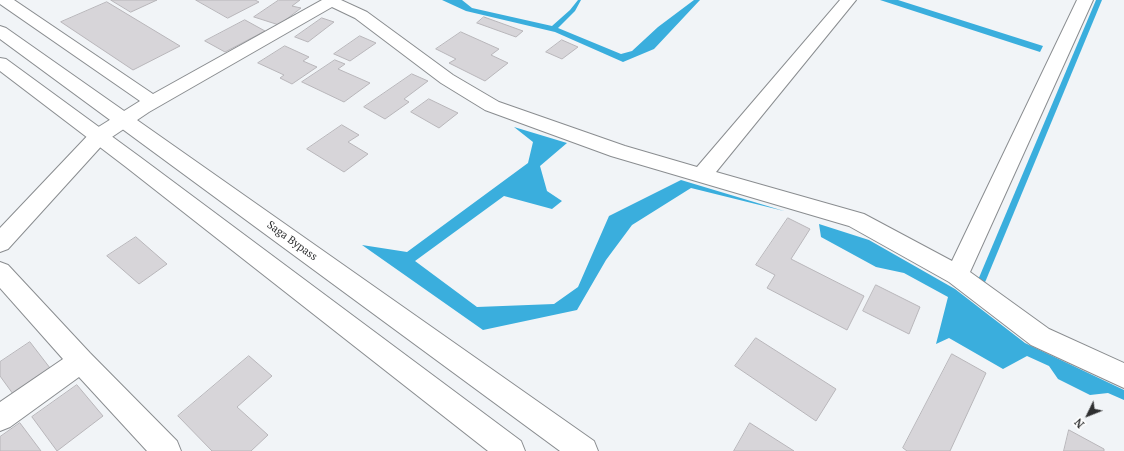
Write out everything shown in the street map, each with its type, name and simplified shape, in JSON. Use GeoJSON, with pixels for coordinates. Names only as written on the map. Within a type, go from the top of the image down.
{"type":"FeatureCollection","features":[{"type":"Feature","properties":{"kind":"main road"},"geometry":{"type":"LineString","coordinates":[[4,0],[153,102]]}},
{"type":"Feature","properties":{"kind":"main road"},"geometry":{"type":"LineString","coordinates":[[0,243],[99,136],[153,102],[332,0],[361,15],[446,79],[492,106],[618,151],[856,220],[957,275],[1040,337],[1124,376]]}},
{"type":"Feature","properties":{"kind":"main road"},"geometry":{"type":"LineString","coordinates":[[702,175],[848,0]]}},
{"type":"Feature","properties":{"kind":"main road"},"geometry":{"type":"LineString","coordinates":[[957,275],[1084,0]]}},
{"type":"Feature","properties":{"kind":"main road","name":"Saga Bypass"},"geometry":{"type":"LineString","coordinates":[[0,31],[584,451]]}},
{"type":"Feature","properties":{"kind":"main road"},"geometry":{"type":"LineString","coordinates":[[0,63],[99,136],[511,451]]}},
{"type":"Feature","properties":{"kind":"main road"},"geometry":{"type":"LineString","coordinates":[[0,272],[81,361],[156,448]]}},
{"type":"Feature","properties":{"kind":"main road"},"geometry":{"type":"LineString","coordinates":[[0,418],[81,361]]}},
{"type":"Feature","properties":{"kind":"water"},"geometry":{"type":"Polygon","coordinates":[[[442,0],[462,0],[472,8],[552,26],[570,10],[578,0],[581,0],[575,11],[558,28],[621,54],[632,51],[658,27],[694,0],[700,0],[654,49],[623,62],[555,32],[466,11],[442,0]]]}},
{"type":"Feature","properties":{"kind":"water"},"geometry":{"type":"Polygon","coordinates":[[[880,0],[898,0],[1043,46],[1040,52],[880,0]]]}},
{"type":"Feature","properties":{"kind":"water"},"geometry":{"type":"Polygon","coordinates":[[[514,127],[567,143],[540,166],[547,191],[562,201],[552,209],[504,196],[415,261],[477,307],[554,304],[578,287],[609,216],[681,180],[784,211],[691,188],[632,225],[606,260],[577,310],[483,330],[362,245],[407,252],[528,163],[533,142],[514,127]]]}},
{"type":"Feature","properties":{"kind":"water"},"geometry":{"type":"Polygon","coordinates":[[[819,224],[869,240],[955,289],[1025,343],[1124,390],[1124,400],[1108,393],[1090,395],[1058,379],[1049,366],[1027,356],[1003,369],[949,338],[936,344],[948,297],[904,273],[876,267],[821,237],[819,224]]]}},
{"type":"Feature","properties":{"kind":"building"},"geometry":{"type":"Polygon","coordinates":[[[111,0],[157,0],[131,12],[111,0]]]}},
{"type":"Feature","properties":{"kind":"building"},"geometry":{"type":"Polygon","coordinates":[[[196,0],[255,0],[259,2],[228,18],[196,0]]]}},
{"type":"Feature","properties":{"kind":"building"},"geometry":{"type":"Polygon","coordinates":[[[279,0],[300,0],[292,6],[301,8],[279,25],[254,17],[279,0]]]}},
{"type":"Feature","properties":{"kind":"building"},"geometry":{"type":"Polygon","coordinates":[[[107,2],[180,46],[133,70],[61,22],[107,2]]]}},
{"type":"Feature","properties":{"kind":"building"},"geometry":{"type":"Polygon","coordinates":[[[484,17],[523,31],[516,37],[477,23],[484,17]]]}},
{"type":"Feature","properties":{"kind":"building"},"geometry":{"type":"Polygon","coordinates":[[[322,18],[334,22],[308,42],[295,37],[322,18]]]}},
{"type":"Feature","properties":{"kind":"building"},"geometry":{"type":"Polygon","coordinates":[[[245,20],[265,31],[225,52],[205,41],[245,20]]]}},
{"type":"Feature","properties":{"kind":"building"},"geometry":{"type":"Polygon","coordinates":[[[461,32],[499,49],[491,55],[508,63],[485,81],[449,63],[456,59],[436,49],[461,32]]]}},
{"type":"Feature","properties":{"kind":"building"},"geometry":{"type":"Polygon","coordinates":[[[360,36],[376,43],[350,61],[334,54],[360,36]]]}},
{"type":"Feature","properties":{"kind":"building"},"geometry":{"type":"Polygon","coordinates":[[[562,40],[578,47],[562,59],[546,52],[562,40]]]}},
{"type":"Feature","properties":{"kind":"building"},"geometry":{"type":"Polygon","coordinates":[[[285,46],[309,57],[303,61],[317,67],[292,84],[280,78],[284,75],[258,63],[285,46]]]}},
{"type":"Feature","properties":{"kind":"building"},"geometry":{"type":"Polygon","coordinates":[[[335,60],[345,64],[338,69],[370,83],[344,102],[302,82],[335,60]]]}},
{"type":"Feature","properties":{"kind":"building"},"geometry":{"type":"Polygon","coordinates":[[[412,74],[428,81],[404,99],[409,102],[385,119],[364,107],[412,74]]]}},
{"type":"Feature","properties":{"kind":"building"},"geometry":{"type":"Polygon","coordinates":[[[429,99],[458,113],[439,128],[411,112],[429,99]]]}},
{"type":"Feature","properties":{"kind":"building"},"geometry":{"type":"Polygon","coordinates":[[[342,125],[359,135],[348,142],[368,154],[344,172],[307,149],[342,125]]]}},
{"type":"Feature","properties":{"kind":"building"},"geometry":{"type":"Polygon","coordinates":[[[788,218],[810,229],[791,259],[864,296],[847,330],[767,288],[775,275],[756,265],[788,218]]]}},
{"type":"Feature","properties":{"kind":"building"},"geometry":{"type":"Polygon","coordinates":[[[136,237],[167,264],[139,284],[107,256],[136,237]]]}},
{"type":"Feature","properties":{"kind":"building"},"geometry":{"type":"Polygon","coordinates":[[[876,285],[920,307],[909,334],[863,311],[876,285]]]}},
{"type":"Feature","properties":{"kind":"building"},"geometry":{"type":"Polygon","coordinates":[[[756,338],[836,389],[816,421],[735,366],[756,338]]]}},
{"type":"Feature","properties":{"kind":"building"},"geometry":{"type":"Polygon","coordinates":[[[30,342],[50,368],[13,394],[0,376],[0,362],[30,342]]]}},
{"type":"Feature","properties":{"kind":"building"},"geometry":{"type":"Polygon","coordinates":[[[952,354],[986,373],[950,451],[907,451],[903,448],[952,354]]]}},
{"type":"Feature","properties":{"kind":"building"},"geometry":{"type":"Polygon","coordinates":[[[249,356],[272,376],[237,407],[268,435],[251,451],[212,451],[178,416],[249,356]]]}},
{"type":"Feature","properties":{"kind":"building"},"geometry":{"type":"Polygon","coordinates":[[[77,385],[103,416],[57,451],[32,417],[77,385]]]}},
{"type":"Feature","properties":{"kind":"building"},"geometry":{"type":"Polygon","coordinates":[[[20,423],[41,451],[0,451],[0,437],[20,423]]]}},
{"type":"Feature","properties":{"kind":"building"},"geometry":{"type":"Polygon","coordinates":[[[750,423],[794,451],[734,451],[750,423]]]}},
{"type":"Feature","properties":{"kind":"building"},"geometry":{"type":"Polygon","coordinates":[[[1069,430],[1104,449],[1104,451],[1064,451],[1069,430]]]}},
{"type":"Feature","properties":{"kind":"waterway"},"geometry":{"type":"LineString","coordinates":[[982,280],[1099,0]]}}]}
